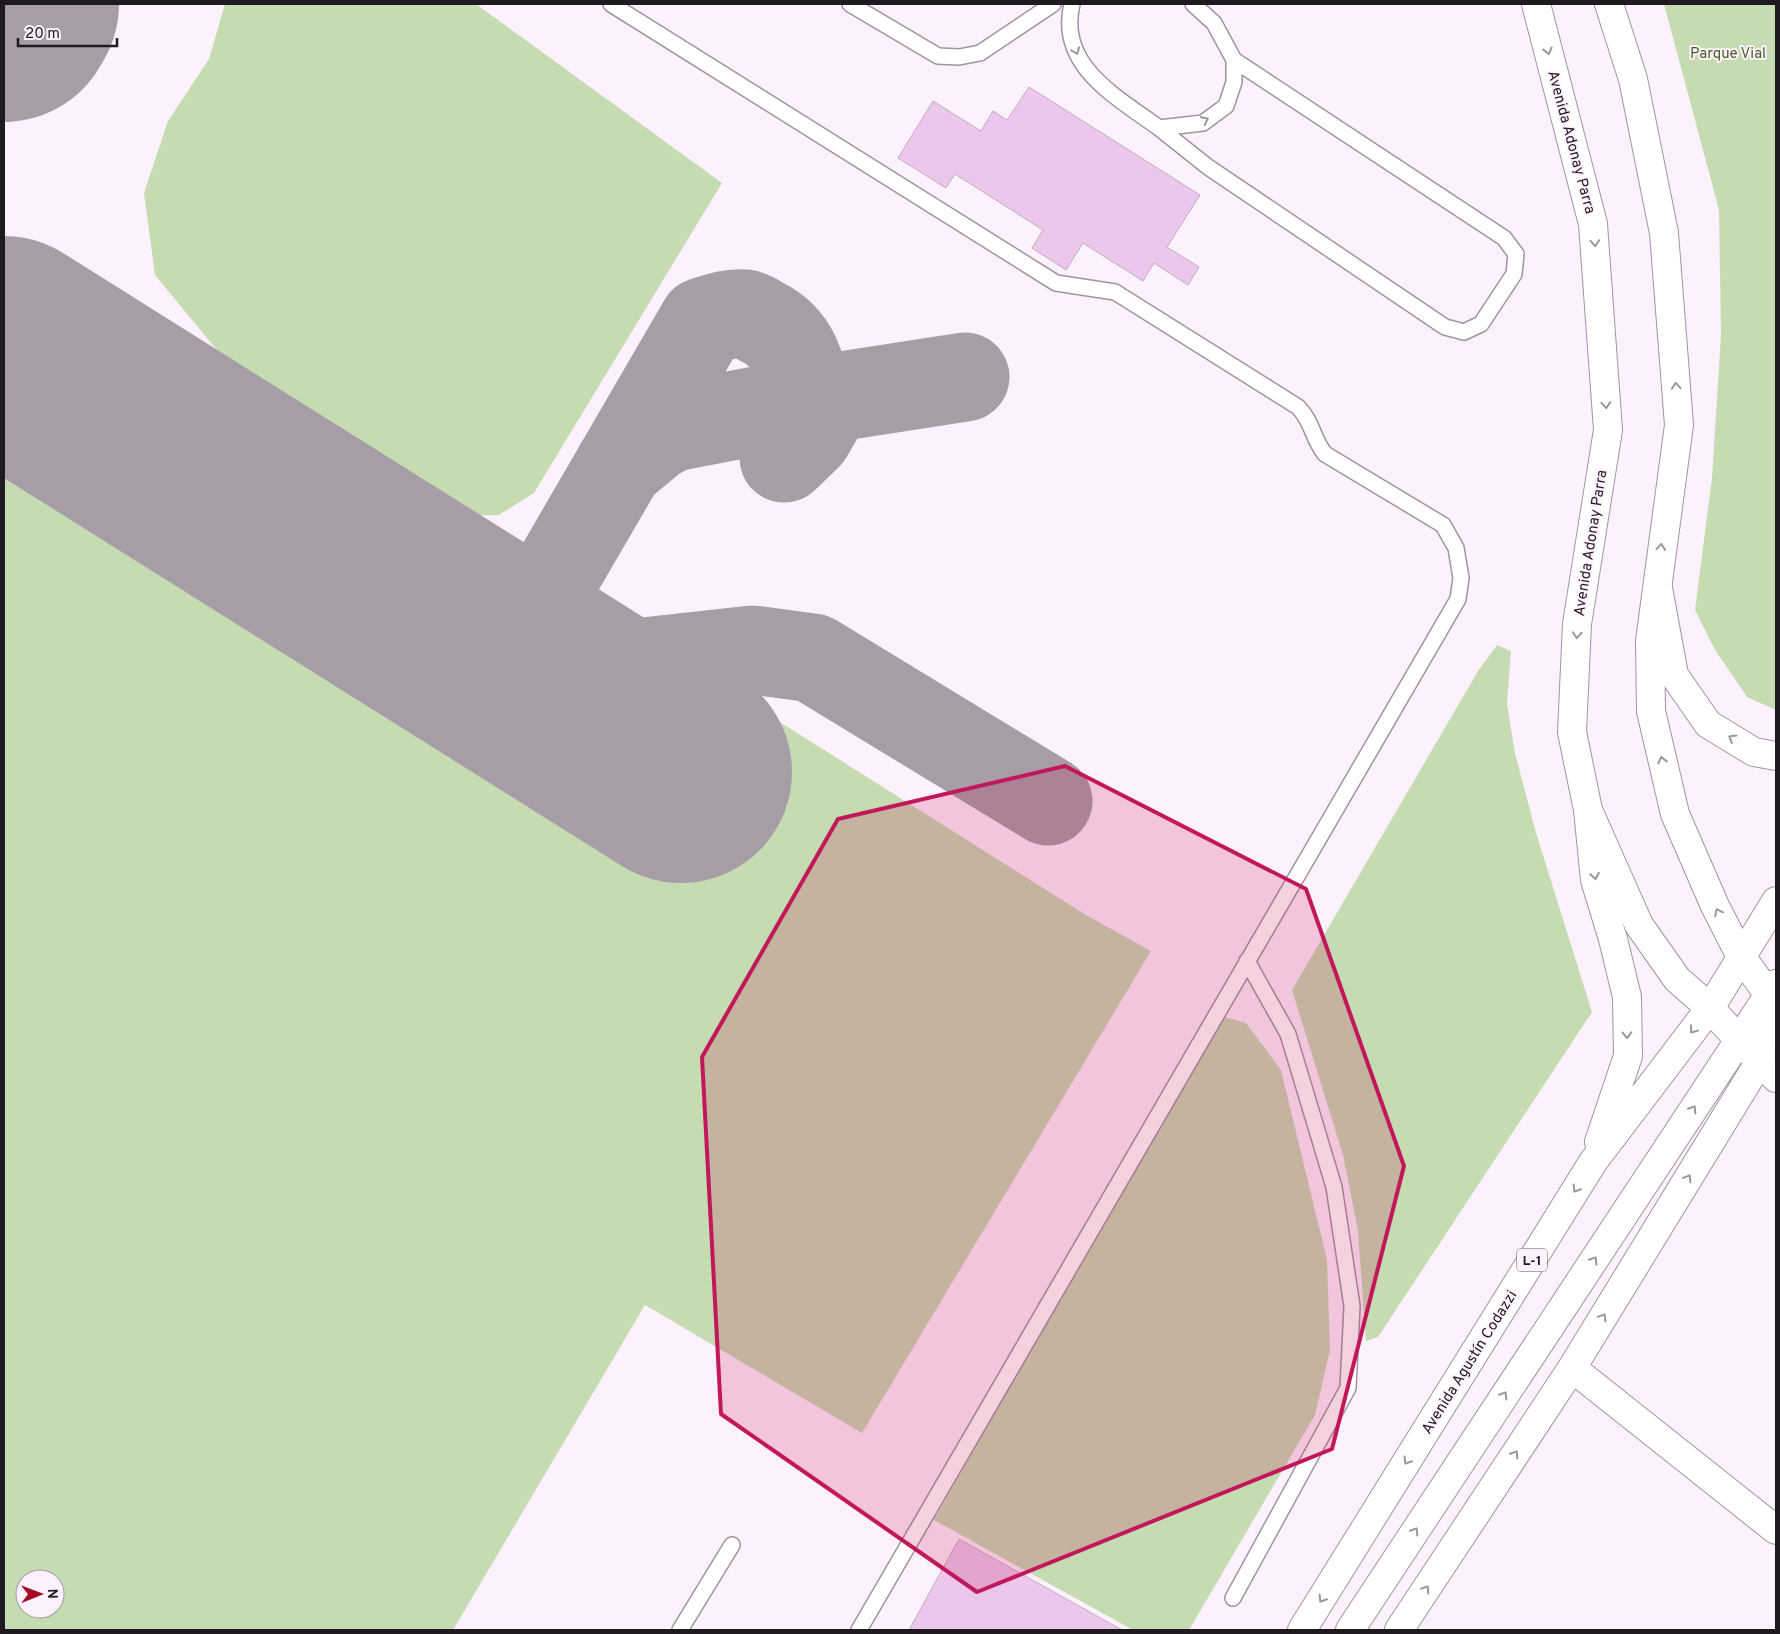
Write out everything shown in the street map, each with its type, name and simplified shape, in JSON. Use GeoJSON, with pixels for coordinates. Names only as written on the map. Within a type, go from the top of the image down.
{"type":"FeatureCollection","features":[{"type":"Feature","properties":{"kind":"street","name":"Avenida Adonay Parra"},"geometry":{"type":"LineString","coordinates":[[1536,4],[1593,224],[1608,430],[1578,624],[1572,732],[1588,810],[1639,925],[1678,979],[1710,1008],[1768,1070]]}},
{"type":"Feature","properties":{"kind":"street"},"geometry":{"type":"LineString","coordinates":[[1401,1630],[1768,1070],[1774,994],[1740,956],[1675,814],[1651,711],[1650,640],[1679,424],[1664,233],[1633,79],[1609,4]]}},
{"type":"Feature","properties":{"kind":"street"},"geometry":{"type":"LineString","coordinates":[[1658,588],[1674,675],[1708,724],[1754,752],[1776,756]]}},
{"type":"Feature","properties":{"kind":"street"},"geometry":{"type":"LineString","coordinates":[[1588,810],[1595,880],[1613,939],[1626,996],[1628,1056],[1593,1162]]}},
{"type":"Feature","properties":{"kind":"street","name":"Avenida Agustín Codazzi"},"geometry":{"type":"LineString","coordinates":[[1302,1630],[1593,1162],[1710,1008],[1740,956],[1776,901]]}},
{"type":"Feature","properties":{"kind":"street"},"geometry":{"type":"LineString","coordinates":[[1350,1630],[1738,1040],[1774,994]]}},
{"type":"Feature","properties":{"kind":"street"},"geometry":{"type":"LineString","coordinates":[[1572,1368],[1776,1530]]}},
{"type":"Feature","properties":{"kind":"lane"},"geometry":{"type":"LineString","coordinates":[[611,4],[1056,283],[1115,292],[1298,407],[1308,416],[1316,443],[1325,454],[1443,525],[1456,548],[1461,578],[1458,599],[859,1630]]}},
{"type":"Feature","properties":{"kind":"lane"},"geometry":{"type":"LineString","coordinates":[[850,4],[938,56],[959,57],[980,53],[1053,4]]}},
{"type":"Feature","properties":{"kind":"lane"},"geometry":{"type":"LineString","coordinates":[[1072,4],[1069,15],[1074,52],[1094,80],[1208,167],[1445,327],[1464,332],[1481,324],[1514,274],[1516,254],[1504,238],[1234,60],[1214,23],[1211,4]]}},
{"type":"Feature","properties":{"kind":"lane"},"geometry":{"type":"LineString","coordinates":[[1193,4],[1214,23]]}},
{"type":"Feature","properties":{"kind":"lane"},"geometry":{"type":"LineString","coordinates":[[1159,128],[1203,123],[1226,106],[1234,82],[1234,60]]}},
{"type":"Feature","properties":{"kind":"lane"},"geometry":{"type":"LineString","coordinates":[[1233,1598],[1348,1388],[1352,1306],[1334,1187],[1288,1034],[1247,961]]}},
{"type":"Feature","properties":{"kind":"lane"},"geometry":{"type":"LineString","coordinates":[[680,1630],[732,1545]]}},
{"type":"Feature","properties":{"kind":"highlighted area"},"geometry":{"type":"Polygon","coordinates":[[[1065,766],[1306,889],[1404,1166],[1332,1449],[977,1592],[721,1414],[702,1057],[838,819],[1065,766]]]}},
{"type":"Feature","properties":{"kind":"green space"},"geometry":{"type":"Polygon","coordinates":[[[225,4],[476,4],[722,183],[534,493],[499,515],[448,516],[230,366],[155,275],[144,193],[168,121],[209,59],[225,4]]]}},
{"type":"Feature","properties":{"kind":"green space","name":"Parque Vial"},"geometry":{"type":"Polygon","coordinates":[[[1664,4],[1776,4],[1776,710],[1747,697],[1715,650],[1695,610],[1712,478],[1721,335],[1719,210],[1664,4]]]}},
{"type":"Feature","properties":{"kind":"green space"},"geometry":{"type":"Polygon","coordinates":[[[4,461],[648,863],[756,707],[1086,915],[1151,951],[862,1433],[645,1305],[453,1630],[4,1630],[4,461]]]}},
{"type":"Feature","properties":{"kind":"green space"},"geometry":{"type":"Polygon","coordinates":[[[1497,645],[1511,651],[1507,704],[1515,753],[1536,833],[1592,1012],[1378,1337],[1366,1341],[1358,1231],[1343,1155],[1292,990],[1478,671],[1497,645]]]}},
{"type":"Feature","properties":{"kind":"green space"},"geometry":{"type":"Polygon","coordinates":[[[1221,1016],[1246,1023],[1281,1070],[1327,1260],[1330,1350],[1315,1415],[1189,1630],[1133,1630],[934,1520],[1221,1016]]]}},
{"type":"Feature","properties":{"kind":"building"},"geometry":{"type":"Polygon","coordinates":[[[1029,87],[1200,195],[1167,247],[1199,267],[1188,285],[1154,263],[1143,281],[1083,243],[1066,270],[1032,248],[1043,230],[955,174],[946,188],[898,158],[933,101],[981,131],[993,111],[1007,120],[1029,87]]]}},
{"type":"Feature","properties":{"kind":"building"},"geometry":{"type":"Polygon","coordinates":[[[959,1539],[1122,1630],[909,1630],[959,1539]]]}},
{"type":"Feature","properties":{"kind":"taxiway"},"geometry":{"type":"LineString","coordinates":[[376,580],[425,606],[455,615],[482,615],[508,609],[533,597],[550,582],[560,568],[703,322],[734,314],[752,316],[773,328],[782,336],[795,355],[800,366],[803,402],[819,416],[808,435],[784,458]]}},
{"type":"Feature","properties":{"kind":"taxiway"},"geometry":{"type":"LineString","coordinates":[[619,466],[655,436],[673,427],[803,402],[965,377]]}},
{"type":"Feature","properties":{"kind":"taxiway"},"geometry":{"type":"LineString","coordinates":[[526,675],[753,650],[813,658],[1048,801]]}},
{"type":"Feature","properties":{"kind":"runway"},"geometry":{"type":"LineString","coordinates":[[4,11],[8,4]]}},
{"type":"Feature","properties":{"kind":"runway"},"geometry":{"type":"LineString","coordinates":[[4,347],[681,772]]}}]}
